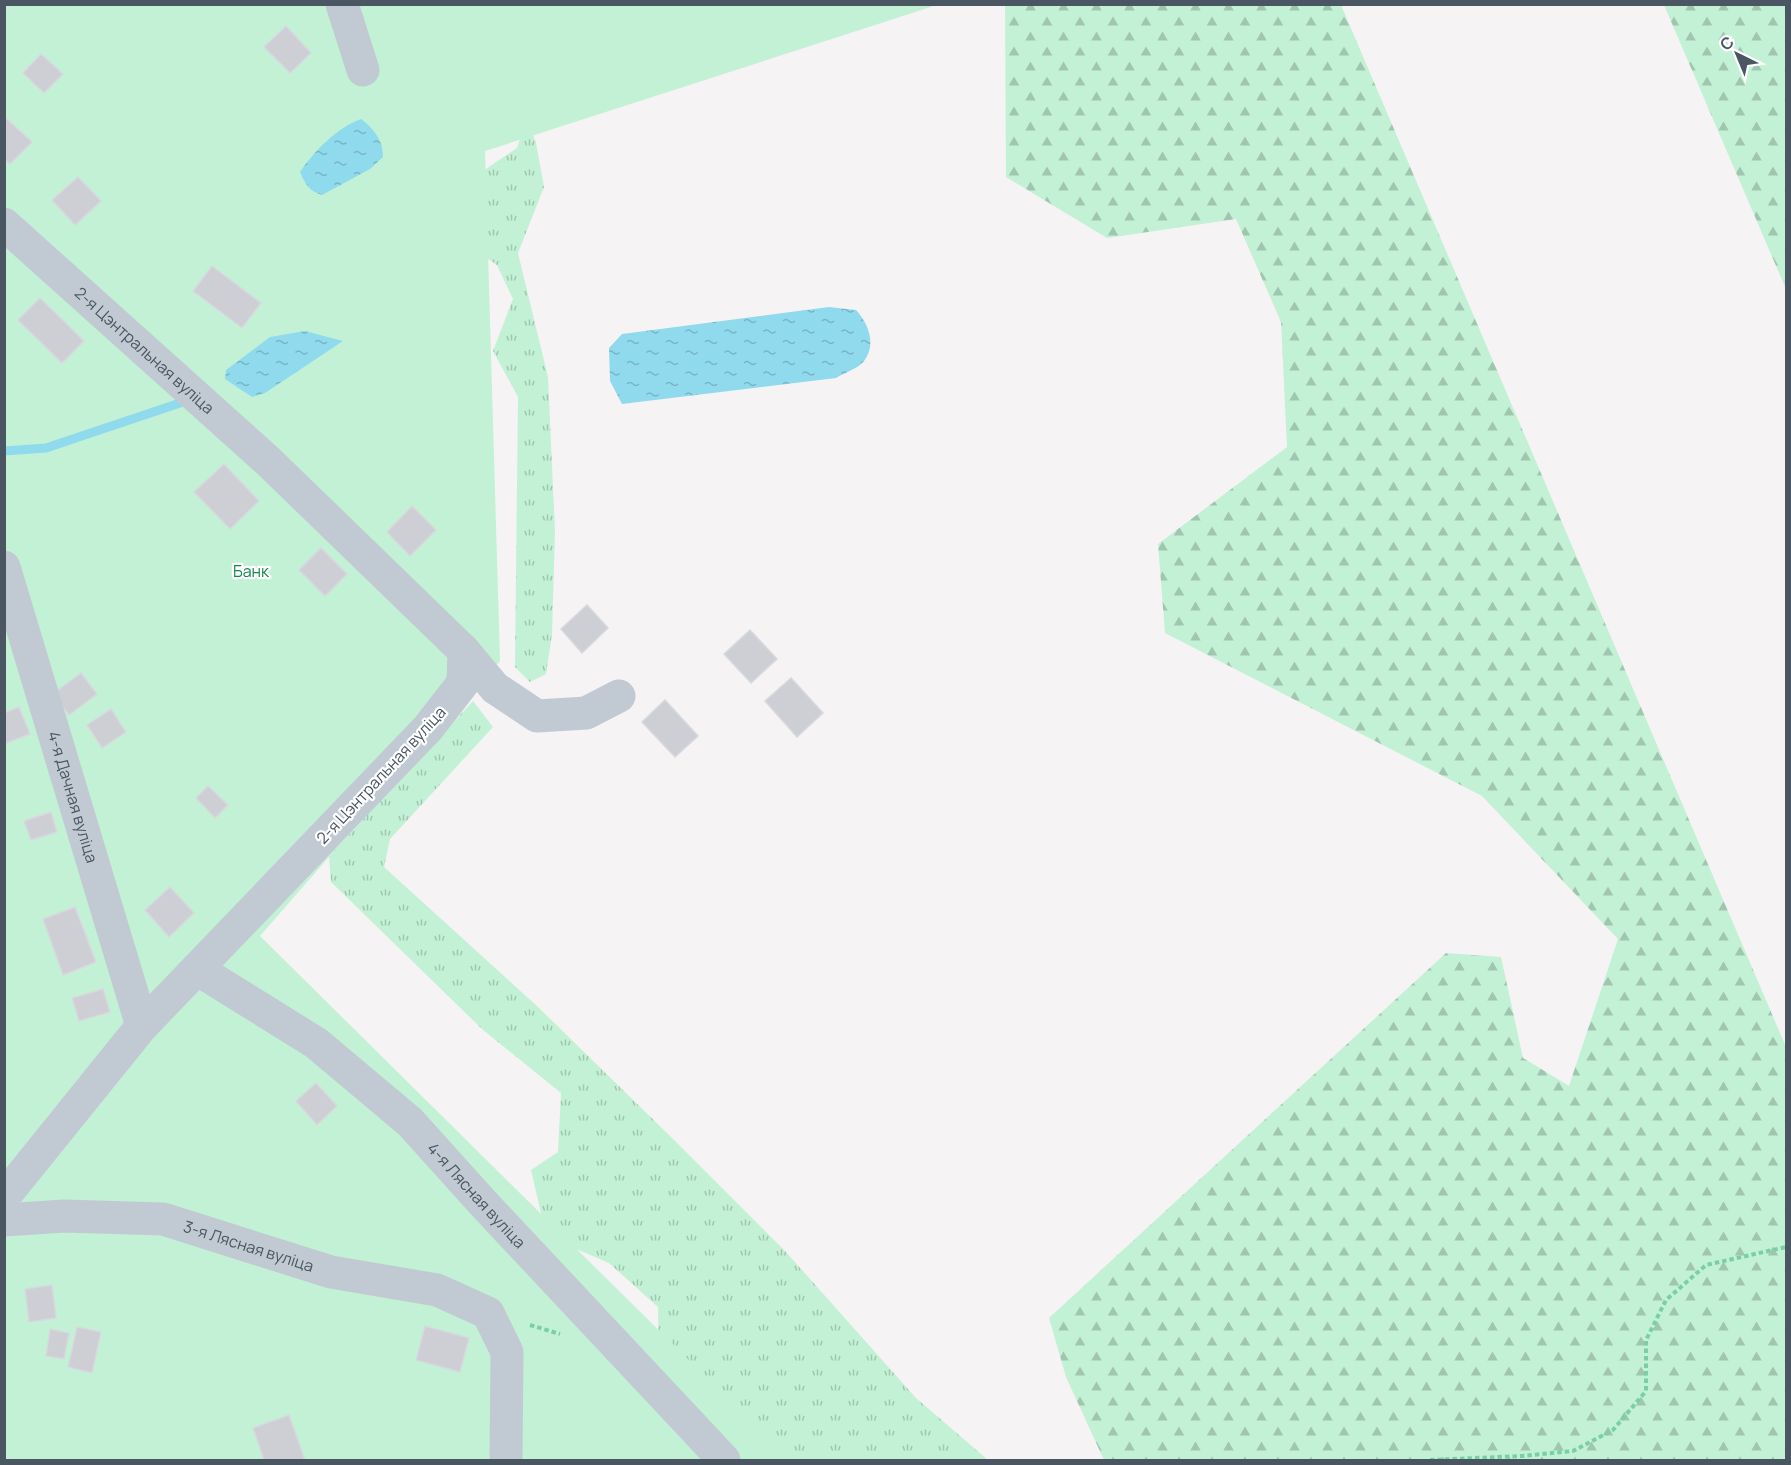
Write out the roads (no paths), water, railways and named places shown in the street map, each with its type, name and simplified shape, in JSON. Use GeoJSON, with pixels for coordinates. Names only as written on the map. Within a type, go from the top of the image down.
{"type":"FeatureCollection","features":[{"type":"Feature","properties":{"kind":"lane"},"geometry":{"type":"LineString","coordinates":[[342,4],[363,70]]}},
{"type":"Feature","properties":{"kind":"lane","name":"2-я Цэнтральная вуліца"},"geometry":{"type":"LineString","coordinates":[[4,224],[268,461],[464,651],[462,683],[428,728],[142,1026],[4,1197]]}},
{"type":"Feature","properties":{"kind":"lane","name":"4-я Дачная вуліца"},"geometry":{"type":"LineString","coordinates":[[4,567],[142,1026]]}},
{"type":"Feature","properties":{"kind":"lane"},"geometry":{"type":"LineString","coordinates":[[464,651],[495,688],[537,716],[586,713],[619,696]]}},
{"type":"Feature","properties":{"kind":"lane","name":"4-я Лясная вуліца"},"geometry":{"type":"LineString","coordinates":[[197,969],[316,1043],[410,1122],[724,1461]]}},
{"type":"Feature","properties":{"kind":"lane","name":"3-я Лясная вуліца"},"geometry":{"type":"LineString","coordinates":[[4,1220],[64,1216],[163,1219],[331,1272],[437,1290],[488,1313],[507,1352],[506,1461]]}},
{"type":"Feature","properties":{"kind":"water"},"geometry":{"type":"Polygon","coordinates":[[[361,119],[377,135],[383,157],[370,169],[322,195],[311,189],[300,172],[327,141],[361,119]]]}},
{"type":"Feature","properties":{"kind":"water"},"geometry":{"type":"Polygon","coordinates":[[[829,307],[856,310],[867,327],[870,341],[868,354],[862,364],[836,378],[622,404],[610,381],[609,348],[622,334],[829,307]]]}},
{"type":"Feature","properties":{"kind":"water"},"geometry":{"type":"Polygon","coordinates":[[[305,331],[343,341],[265,393],[252,397],[225,379],[226,370],[270,337],[305,331]]]}},
{"type":"Feature","properties":{"kind":"waterway"},"geometry":{"type":"LineString","coordinates":[[4,451],[46,448],[183,402]]}},
{"type":"Feature","properties":{"kind":"park label","name":"Банк"},"geometry":{"type":"Point","coordinates":[251,571]}}]}
